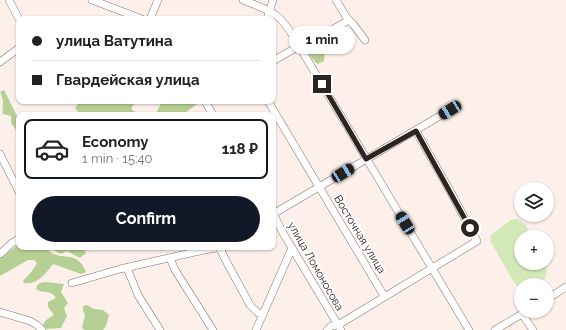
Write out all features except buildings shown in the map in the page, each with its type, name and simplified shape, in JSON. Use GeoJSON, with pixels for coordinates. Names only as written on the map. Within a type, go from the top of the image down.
{"type":"FeatureCollection","features":[{"type":"Feature","properties":{"kind":"street"},"geometry":{"type":"LineString","coordinates":[[9,0],[17,16]]}},
{"type":"Feature","properties":{"kind":"street"},"geometry":{"type":"LineString","coordinates":[[92,0],[134,16]]}},
{"type":"Feature","properties":{"kind":"street"},"geometry":{"type":"LineString","coordinates":[[151,16],[158,0]]}},
{"type":"Feature","properties":{"kind":"street"},"geometry":{"type":"LineString","coordinates":[[242,0],[269,11],[284,23],[469,330]]}},
{"type":"Feature","properties":{"kind":"street"},"geometry":{"type":"LineString","coordinates":[[268,16],[273,0]]}},
{"type":"Feature","properties":{"kind":"street"},"geometry":{"type":"LineString","coordinates":[[336,0],[349,20],[365,40]]}},
{"type":"Feature","properties":{"kind":"street"},"geometry":{"type":"LineString","coordinates":[[276,59],[349,20]]}},
{"type":"Feature","properties":{"kind":"street"},"geometry":{"type":"LineString","coordinates":[[0,62],[16,50]]}},
{"type":"Feature","properties":{"kind":"street"},"geometry":{"type":"LineString","coordinates":[[276,212],[450,110]]}},
{"type":"Feature","properties":{"kind":"street","name":"Восточная улица"},"geometry":{"type":"LineString","coordinates":[[276,114],[384,296]]}},
{"type":"Feature","properties":{"kind":"street"},"geometry":{"type":"LineString","coordinates":[[327,330],[331,326],[339,328],[384,296],[477,241],[416,131]]}},
{"type":"Feature","properties":{"kind":"street"},"geometry":{"type":"LineString","coordinates":[[0,154],[16,187]]}},
{"type":"Feature","properties":{"kind":"street","name":"улица Ломоносова"},"geometry":{"type":"LineString","coordinates":[[276,219],[339,328]]}},
{"type":"Feature","properties":{"kind":"street"},"geometry":{"type":"LineString","coordinates":[[0,254],[16,241]]}},
{"type":"Feature","properties":{"kind":"street"},"geometry":{"type":"LineString","coordinates":[[256,330],[292,248]]}},
{"type":"Feature","properties":{"kind":"street"},"geometry":{"type":"LineString","coordinates":[[72,282],[204,250]]}},
{"type":"Feature","properties":{"kind":"street"},"geometry":{"type":"LineString","coordinates":[[222,250],[224,259],[250,305],[262,316]]}},
{"type":"Feature","properties":{"kind":"street"},"geometry":{"type":"LineString","coordinates":[[170,258],[175,270],[213,330]]}},
{"type":"Feature","properties":{"kind":"street"},"geometry":{"type":"LineString","coordinates":[[127,268],[138,295],[160,330]]}},
{"type":"Feature","properties":{"kind":"street"},"geometry":{"type":"LineString","coordinates":[[554,295],[566,287]]}},
{"type":"Feature","properties":{"kind":"street"},"geometry":{"type":"LineString","coordinates":[[0,312],[30,322],[37,325],[42,330]]}},
{"type":"Feature","properties":{"kind":"street"},"geometry":{"type":"LineString","coordinates":[[495,330],[516,318]]}},
{"type":"Feature","properties":{"kind":"street"},"geometry":{"type":"LineString","coordinates":[[527,318],[533,330]]}},
{"type":"Feature","properties":{"kind":"green space"},"geometry":{"type":"Polygon","coordinates":[[[315,43],[322,48],[325,54],[324,61],[318,64],[308,53],[307,48],[315,43]]]}},
{"type":"Feature","properties":{"kind":"green space"},"geometry":{"type":"Polygon","coordinates":[[[4,90],[16,114],[16,130],[11,123],[11,116],[3,114],[3,101],[0,92],[4,90]]]}},
{"type":"Feature","properties":{"kind":"green space"},"geometry":{"type":"Polygon","coordinates":[[[134,104],[132,110],[136,112],[78,112],[75,108],[77,105],[134,104]]]}},
{"type":"Feature","properties":{"kind":"green space"},"geometry":{"type":"Polygon","coordinates":[[[161,104],[197,104],[186,112],[157,112],[161,104]]]}},
{"type":"Feature","properties":{"kind":"green space"},"geometry":{"type":"Polygon","coordinates":[[[511,220],[514,220],[514,222],[522,222],[525,224],[528,230],[514,230],[514,270],[547,270],[545,278],[514,278],[514,282],[513,281],[491,242],[490,236],[511,220]]]}},
{"type":"Feature","properties":{"kind":"green space"},"geometry":{"type":"Polygon","coordinates":[[[16,246],[16,250],[50,250],[49,251],[55,255],[76,259],[86,272],[81,274],[53,264],[37,281],[24,283],[23,281],[37,263],[34,260],[28,260],[0,276],[0,259],[16,246]]]}},
{"type":"Feature","properties":{"kind":"green space"},"geometry":{"type":"Polygon","coordinates":[[[53,250],[85,250],[86,253],[80,258],[67,251],[61,254],[53,250]]]}},
{"type":"Feature","properties":{"kind":"green space"},"geometry":{"type":"Polygon","coordinates":[[[45,282],[64,284],[61,292],[68,303],[64,308],[67,316],[61,328],[47,329],[43,326],[49,318],[54,315],[48,307],[48,302],[56,298],[52,294],[36,289],[38,284],[45,282]]]}},
{"type":"Feature","properties":{"kind":"green space"},"geometry":{"type":"Polygon","coordinates":[[[87,305],[94,309],[103,310],[109,315],[106,326],[103,330],[85,330],[82,328],[85,315],[83,306],[87,305]]]}},
{"type":"Feature","properties":{"kind":"route"},"geometry":{"type":"LineString","coordinates":[[322,84],[366,159],[416,131],[470,228]]}}]}
